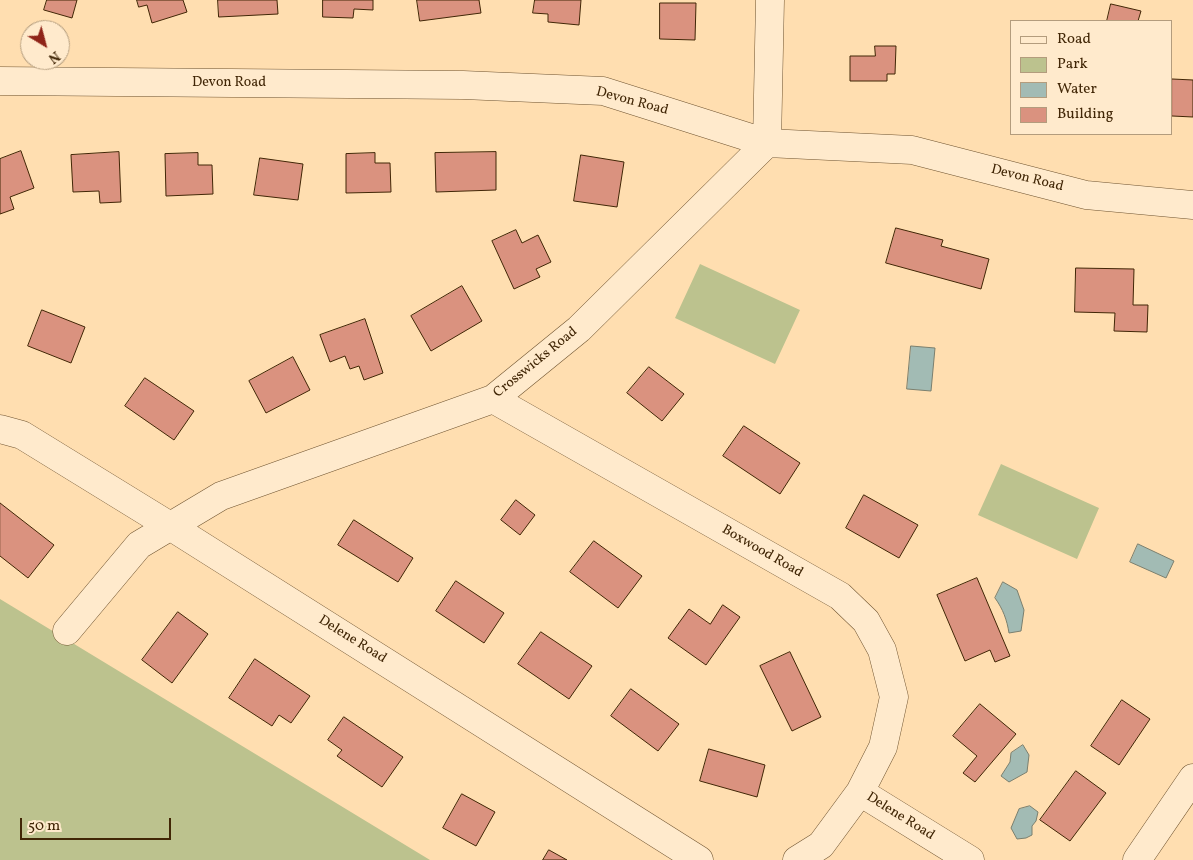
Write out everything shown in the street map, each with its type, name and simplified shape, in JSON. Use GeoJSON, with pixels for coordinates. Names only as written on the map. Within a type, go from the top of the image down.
{"type":"FeatureCollection","features":[{"type":"Feature","properties":{"kind":"street"},"geometry":{"type":"LineString","coordinates":[[767,143],[770,0]]}},
{"type":"Feature","properties":{"kind":"street","name":"Devon Road"},"geometry":{"type":"LineString","coordinates":[[0,82],[463,85],[602,92],[767,143],[912,150],[1086,195],[1193,205]]}},
{"type":"Feature","properties":{"kind":"street","name":"Crosswicks Road"},"geometry":{"type":"LineString","coordinates":[[67,631],[139,545],[221,496],[493,399],[579,329],[767,143]]}},
{"type":"Feature","properties":{"kind":"street","name":"Boxwood Road"},"geometry":{"type":"LineString","coordinates":[[493,399],[840,596],[866,621],[882,650],[894,697],[883,747],[860,792]]}},
{"type":"Feature","properties":{"kind":"street","name":"Delene Road"},"geometry":{"type":"LineString","coordinates":[[0,429],[22,435],[170,526],[699,860]]}},
{"type":"Feature","properties":{"kind":"street"},"geometry":{"type":"LineString","coordinates":[[1137,860],[1193,778]]}},
{"type":"Feature","properties":{"kind":"street","name":"Delene Road"},"geometry":{"type":"LineString","coordinates":[[797,860],[821,845],[860,792],[970,860]]}},
{"type":"Feature","properties":{"kind":"green space"},"geometry":{"type":"Polygon","coordinates":[[[700,264],[800,310],[775,364],[675,318],[700,264]]]}},
{"type":"Feature","properties":{"kind":"green space"},"geometry":{"type":"Polygon","coordinates":[[[1001,464],[1099,508],[1077,559],[978,515],[1001,464]]]}},
{"type":"Feature","properties":{"kind":"green space"},"geometry":{"type":"Polygon","coordinates":[[[0,599],[430,860],[0,860],[0,599]]]}},
{"type":"Feature","properties":{"kind":"water"},"geometry":{"type":"Polygon","coordinates":[[[911,346],[935,348],[931,391],[907,389],[911,346]]]}},
{"type":"Feature","properties":{"kind":"water"},"geometry":{"type":"Polygon","coordinates":[[[1138,544],[1174,561],[1166,578],[1130,562],[1138,544]]]}},
{"type":"Feature","properties":{"kind":"water"},"geometry":{"type":"Polygon","coordinates":[[[1003,582],[1017,590],[1024,610],[1021,631],[1009,633],[1004,615],[995,598],[1003,582]]]}},
{"type":"Feature","properties":{"kind":"water"},"geometry":{"type":"Polygon","coordinates":[[[1023,745],[1029,755],[1027,772],[1009,782],[1001,776],[1010,762],[1011,753],[1023,745]]]}},
{"type":"Feature","properties":{"kind":"water"},"geometry":{"type":"Polygon","coordinates":[[[1030,806],[1038,812],[1036,821],[1032,826],[1032,835],[1017,839],[1011,828],[1019,809],[1030,806]]]}},
{"type":"Feature","properties":{"kind":"building"},"geometry":{"type":"Polygon","coordinates":[[[47,0],[77,0],[72,18],[44,10],[47,0]]]}},
{"type":"Feature","properties":{"kind":"building"},"geometry":{"type":"Polygon","coordinates":[[[137,0],[183,0],[187,12],[152,23],[147,5],[139,7],[137,0]]]}},
{"type":"Feature","properties":{"kind":"building"},"geometry":{"type":"Polygon","coordinates":[[[218,0],[277,0],[278,14],[219,17],[218,0]]]}},
{"type":"Feature","properties":{"kind":"building"},"geometry":{"type":"Polygon","coordinates":[[[323,0],[373,0],[373,10],[354,9],[353,18],[323,17],[323,0]]]}},
{"type":"Feature","properties":{"kind":"building"},"geometry":{"type":"Polygon","coordinates":[[[417,0],[479,0],[481,13],[420,21],[417,0]]]}},
{"type":"Feature","properties":{"kind":"building"},"geometry":{"type":"Polygon","coordinates":[[[535,0],[581,0],[579,25],[548,22],[548,14],[533,13],[535,0]]]}},
{"type":"Feature","properties":{"kind":"building"},"geometry":{"type":"Polygon","coordinates":[[[660,3],[696,3],[695,40],[660,39],[660,3]]]}},
{"type":"Feature","properties":{"kind":"building"},"geometry":{"type":"Polygon","coordinates":[[[1111,4],[1141,11],[1138,20],[1107,20],[1111,4]]]}},
{"type":"Feature","properties":{"kind":"building"},"geometry":{"type":"Polygon","coordinates":[[[875,46],[896,46],[895,74],[887,74],[887,81],[850,81],[850,56],[875,56],[875,46]]]}},
{"type":"Feature","properties":{"kind":"building"},"geometry":{"type":"Polygon","coordinates":[[[1173,79],[1193,80],[1193,117],[1173,116],[1173,79]]]}},
{"type":"Feature","properties":{"kind":"building"},"geometry":{"type":"Polygon","coordinates":[[[21,151],[34,188],[10,197],[14,209],[0,214],[0,159],[21,151]]]}},
{"type":"Feature","properties":{"kind":"building"},"geometry":{"type":"Polygon","coordinates":[[[119,152],[121,202],[100,203],[99,191],[73,192],[71,155],[119,152]]]}},
{"type":"Feature","properties":{"kind":"building"},"geometry":{"type":"Polygon","coordinates":[[[496,152],[496,190],[436,192],[435,153],[496,152]]]}},
{"type":"Feature","properties":{"kind":"building"},"geometry":{"type":"Polygon","coordinates":[[[198,153],[198,165],[212,165],[213,194],[166,196],[165,154],[198,153]]]}},
{"type":"Feature","properties":{"kind":"building"},"geometry":{"type":"Polygon","coordinates":[[[375,153],[375,163],[390,163],[391,192],[346,193],[346,154],[375,153]]]}},
{"type":"Feature","properties":{"kind":"building"},"geometry":{"type":"Polygon","coordinates":[[[581,155],[624,162],[617,207],[574,201],[581,155]]]}},
{"type":"Feature","properties":{"kind":"building"},"geometry":{"type":"Polygon","coordinates":[[[260,158],[303,164],[298,200],[254,195],[260,158]]]}},
{"type":"Feature","properties":{"kind":"building"},"geometry":{"type":"Polygon","coordinates":[[[896,228],[943,240],[941,246],[989,259],[981,289],[886,263],[896,228]]]}},
{"type":"Feature","properties":{"kind":"building"},"geometry":{"type":"Polygon","coordinates":[[[516,230],[522,243],[538,235],[551,262],[536,269],[540,277],[514,289],[492,241],[516,230]]]}},
{"type":"Feature","properties":{"kind":"building"},"geometry":{"type":"Polygon","coordinates":[[[1076,268],[1134,269],[1133,305],[1148,305],[1147,332],[1114,331],[1115,313],[1075,312],[1076,268]]]}},
{"type":"Feature","properties":{"kind":"building"},"geometry":{"type":"Polygon","coordinates":[[[462,286],[482,321],[431,351],[411,316],[462,286]]]}},
{"type":"Feature","properties":{"kind":"building"},"geometry":{"type":"Polygon","coordinates":[[[42,310],[85,327],[71,363],[28,346],[42,310]]]}},
{"type":"Feature","properties":{"kind":"building"},"geometry":{"type":"Polygon","coordinates":[[[365,319],[383,373],[364,380],[359,366],[350,369],[345,356],[330,362],[320,335],[365,319]]]}},
{"type":"Feature","properties":{"kind":"building"},"geometry":{"type":"Polygon","coordinates":[[[293,357],[310,390],[266,413],[249,381],[293,357]]]}},
{"type":"Feature","properties":{"kind":"building"},"geometry":{"type":"Polygon","coordinates":[[[649,367],[684,394],[662,421],[627,393],[649,367]]]}},
{"type":"Feature","properties":{"kind":"building"},"geometry":{"type":"Polygon","coordinates":[[[145,378],[194,411],[174,440],[125,406],[145,378]]]}},
{"type":"Feature","properties":{"kind":"building"},"geometry":{"type":"Polygon","coordinates":[[[744,426],[800,463],[780,494],[723,456],[744,426]]]}},
{"type":"Feature","properties":{"kind":"building"},"geometry":{"type":"Polygon","coordinates":[[[864,495],[918,525],[899,558],[846,528],[864,495]]]}},
{"type":"Feature","properties":{"kind":"building"},"geometry":{"type":"Polygon","coordinates":[[[516,500],[535,515],[520,535],[501,520],[516,500]]]}},
{"type":"Feature","properties":{"kind":"building"},"geometry":{"type":"Polygon","coordinates":[[[0,503],[54,545],[28,578],[0,556],[0,503]]]}},
{"type":"Feature","properties":{"kind":"building"},"geometry":{"type":"Polygon","coordinates":[[[354,520],[413,558],[398,582],[338,545],[354,520]]]}},
{"type":"Feature","properties":{"kind":"building"},"geometry":{"type":"Polygon","coordinates":[[[594,541],[642,576],[618,608],[570,572],[594,541]]]}},
{"type":"Feature","properties":{"kind":"building"},"geometry":{"type":"Polygon","coordinates":[[[977,578],[1010,656],[995,662],[990,650],[965,661],[937,595],[977,578]]]}},
{"type":"Feature","properties":{"kind":"building"},"geometry":{"type":"Polygon","coordinates":[[[456,581],[504,613],[484,643],[436,611],[456,581]]]}},
{"type":"Feature","properties":{"kind":"building"},"geometry":{"type":"Polygon","coordinates":[[[723,605],[740,617],[706,665],[668,638],[689,609],[710,624],[723,605]]]}},
{"type":"Feature","properties":{"kind":"building"},"geometry":{"type":"Polygon","coordinates":[[[178,612],[208,634],[172,683],[142,660],[178,612]]]}},
{"type":"Feature","properties":{"kind":"building"},"geometry":{"type":"Polygon","coordinates":[[[541,632],[592,666],[569,699],[518,664],[541,632]]]}},
{"type":"Feature","properties":{"kind":"building"},"geometry":{"type":"Polygon","coordinates":[[[790,652],[821,717],[792,731],[760,666],[790,652]]]}},
{"type":"Feature","properties":{"kind":"building"},"geometry":{"type":"Polygon","coordinates":[[[255,659],[310,696],[291,723],[279,715],[272,726],[229,698],[255,659]]]}},
{"type":"Feature","properties":{"kind":"building"},"geometry":{"type":"Polygon","coordinates":[[[631,689],[679,724],[658,751],[611,716],[631,689]]]}},
{"type":"Feature","properties":{"kind":"building"},"geometry":{"type":"Polygon","coordinates":[[[1122,700],[1150,719],[1119,765],[1091,746],[1122,700]]]}},
{"type":"Feature","properties":{"kind":"building"},"geometry":{"type":"Polygon","coordinates":[[[980,704],[1016,734],[975,782],[963,773],[977,756],[953,736],[980,704]]]}},
{"type":"Feature","properties":{"kind":"building"},"geometry":{"type":"Polygon","coordinates":[[[344,717],[403,757],[382,787],[337,756],[342,750],[328,740],[344,717]]]}},
{"type":"Feature","properties":{"kind":"building"},"geometry":{"type":"Polygon","coordinates":[[[709,749],[765,765],[757,797],[700,781],[709,749]]]}},
{"type":"Feature","properties":{"kind":"building"},"geometry":{"type":"Polygon","coordinates":[[[1076,771],[1106,793],[1070,841],[1040,820],[1076,771]]]}},
{"type":"Feature","properties":{"kind":"building"},"geometry":{"type":"Polygon","coordinates":[[[462,794],[495,812],[476,846],[443,828],[462,794]]]}},
{"type":"Feature","properties":{"kind":"building"},"geometry":{"type":"Polygon","coordinates":[[[549,850],[567,860],[543,860],[549,850]]]}}]}
